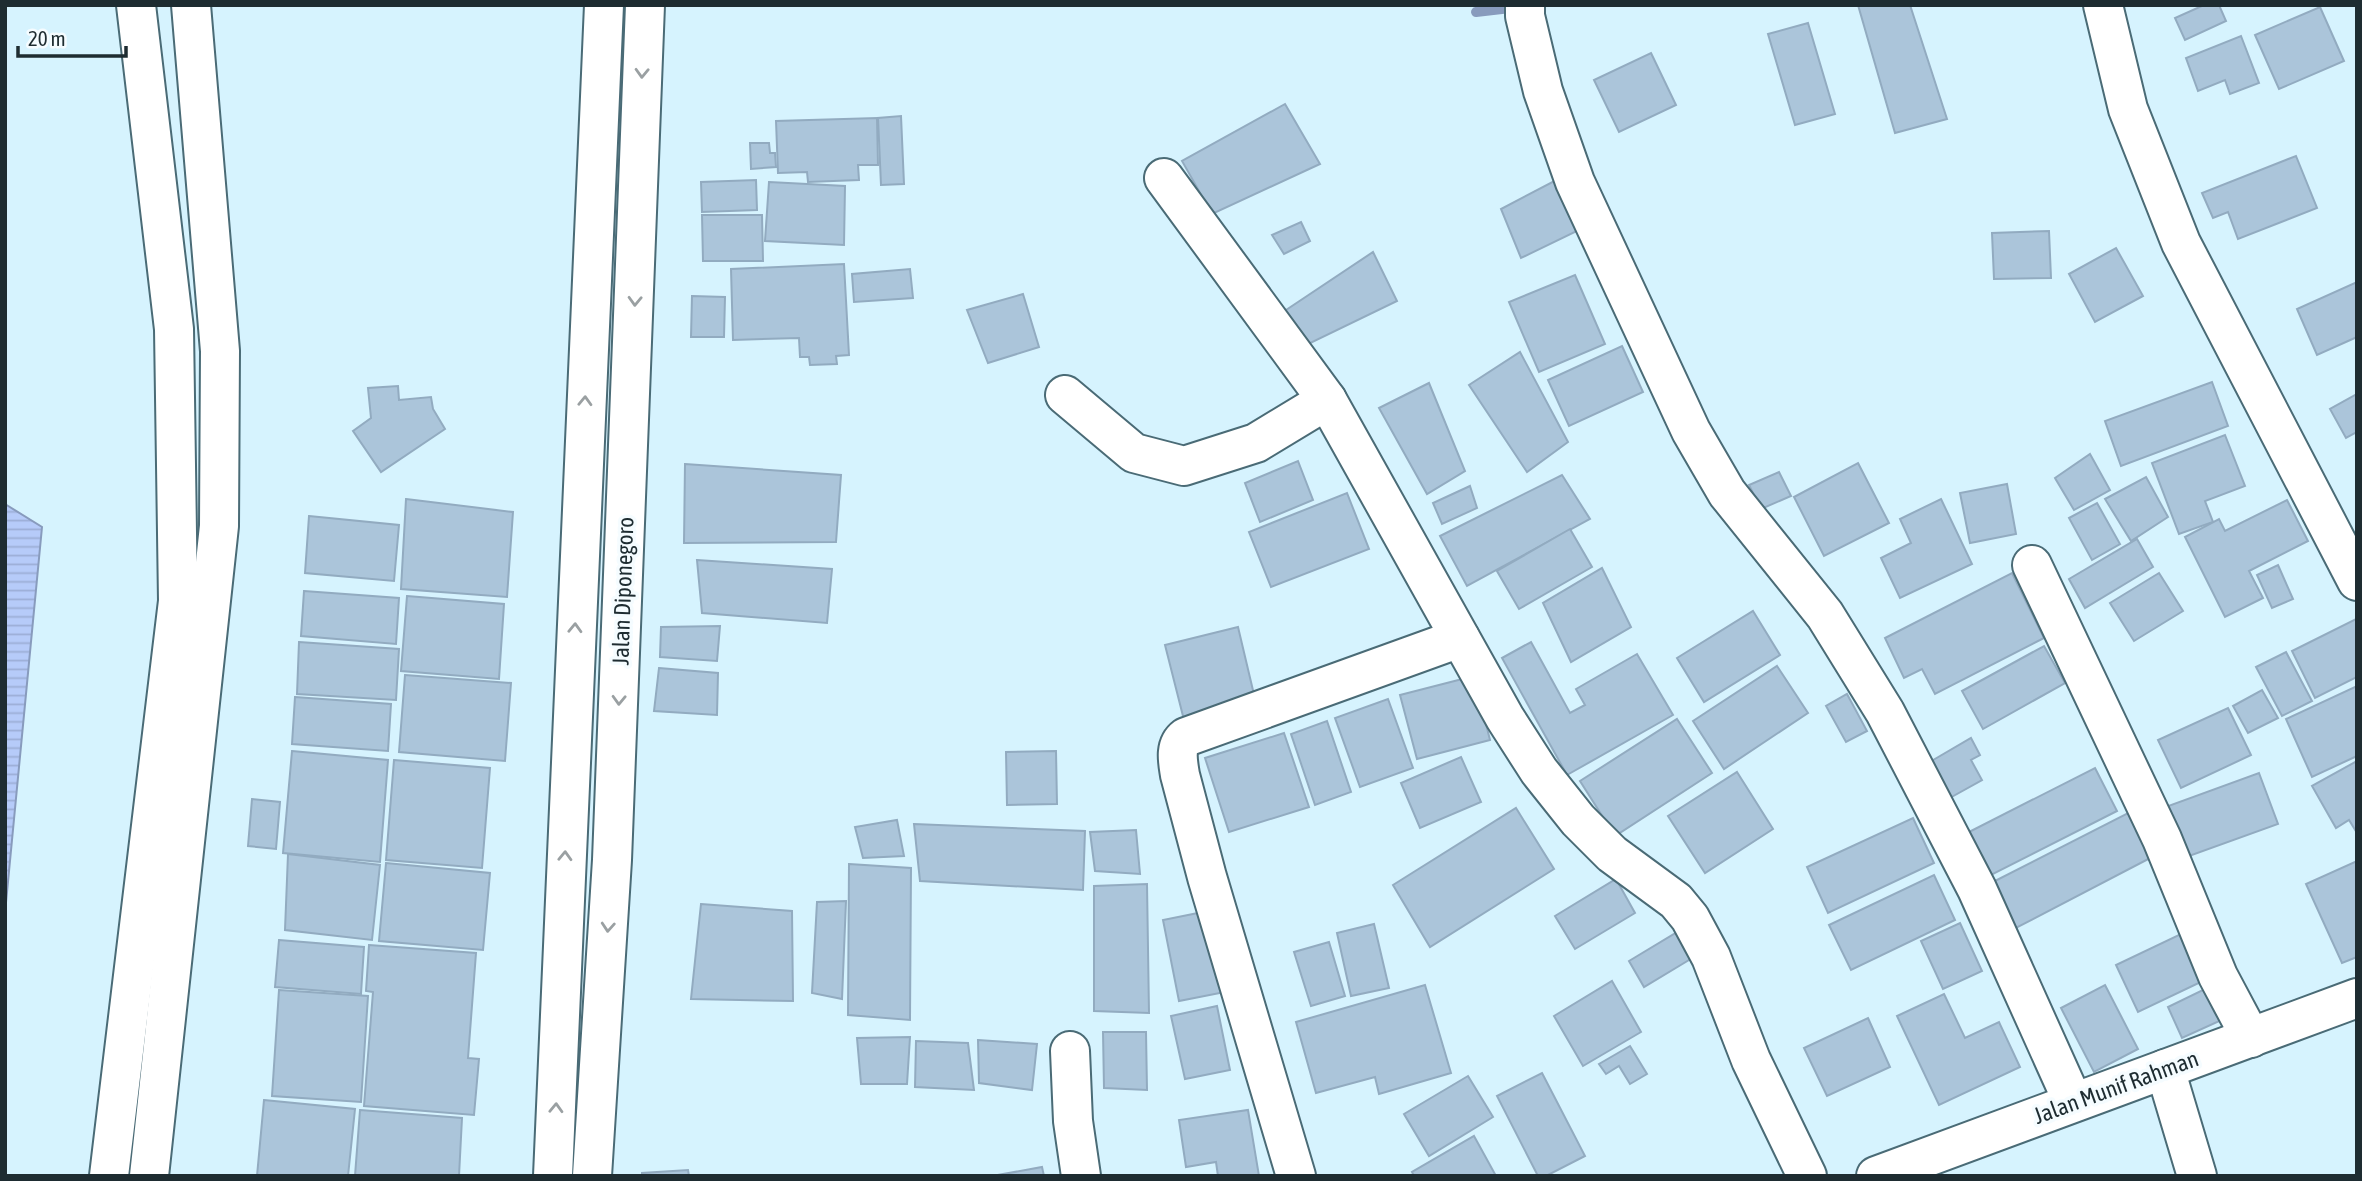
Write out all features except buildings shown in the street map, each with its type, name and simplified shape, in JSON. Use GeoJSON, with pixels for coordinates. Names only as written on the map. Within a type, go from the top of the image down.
{"type":"FeatureCollection","features":[{"type":"Feature","properties":{"kind":"main road"},"geometry":{"type":"LineString","coordinates":[[109,1176],[178,601],[174,329],[136,5]]}},
{"type":"Feature","properties":{"kind":"main road"},"geometry":{"type":"LineString","coordinates":[[149,1176],[219,526],[220,351],[191,5]]}},
{"type":"Feature","properties":{"kind":"main road","name":"Jalan Diponegoro"},"geometry":{"type":"LineString","coordinates":[[553,1176],[604,5]]}},
{"type":"Feature","properties":{"kind":"main road","name":"Jalan Diponegoro"},"geometry":{"type":"LineString","coordinates":[[592,1176],[612,860],[645,5]]}},
{"type":"Feature","properties":{"kind":"main road"},"geometry":{"type":"LineString","coordinates":[[2103,5],[2128,110],[2181,243],[2357,581]]}},
{"type":"Feature","properties":{"kind":"main road"},"geometry":{"type":"LineString","coordinates":[[1525,10],[1543,91],[1575,182],[1691,431],[1727,493],[1825,615],[1885,712],[1977,889],[2073,1102]]}},
{"type":"Feature","properties":{"kind":"main road"},"geometry":{"type":"LineString","coordinates":[[1164,178],[1327,400],[1460,638],[1539,771],[1578,820],[1612,854],[1676,901],[1690,918],[1712,957],[1751,1060],[1807,1176]]}},
{"type":"Feature","properties":{"kind":"main road"},"geometry":{"type":"LineString","coordinates":[[1065,395],[1134,453],[1184,466],[1256,443],[1327,400]]}},
{"type":"Feature","properties":{"kind":"main road"},"geometry":{"type":"LineString","coordinates":[[2032,565],[2162,838],[2218,976],[2251,1038]]}},
{"type":"Feature","properties":{"kind":"main road"},"geometry":{"type":"LineString","coordinates":[[1296,1176],[1207,877],[1180,775],[1177,760],[1179,746],[1186,737],[1460,638]]}},
{"type":"Feature","properties":{"kind":"main road","name":"Jalan Munif Rahman"},"geometry":{"type":"LineString","coordinates":[[1876,1176],[2357,998]]}},
{"type":"Feature","properties":{"kind":"main road"},"geometry":{"type":"LineString","coordinates":[[1070,1051],[1073,1121],[1081,1176]]}},
{"type":"Feature","properties":{"kind":"main road"},"geometry":{"type":"LineString","coordinates":[[2165,1069],[2197,1176]]}},
{"type":"Feature","properties":{"kind":"water"},"geometry":{"type":"Polygon","coordinates":[[[5,504],[42,527],[5,913],[5,504]]]}},
{"type":"Feature","properties":{"kind":"waterway"},"geometry":{"type":"LineString","coordinates":[[1476,12],[1519,7]]}}]}
